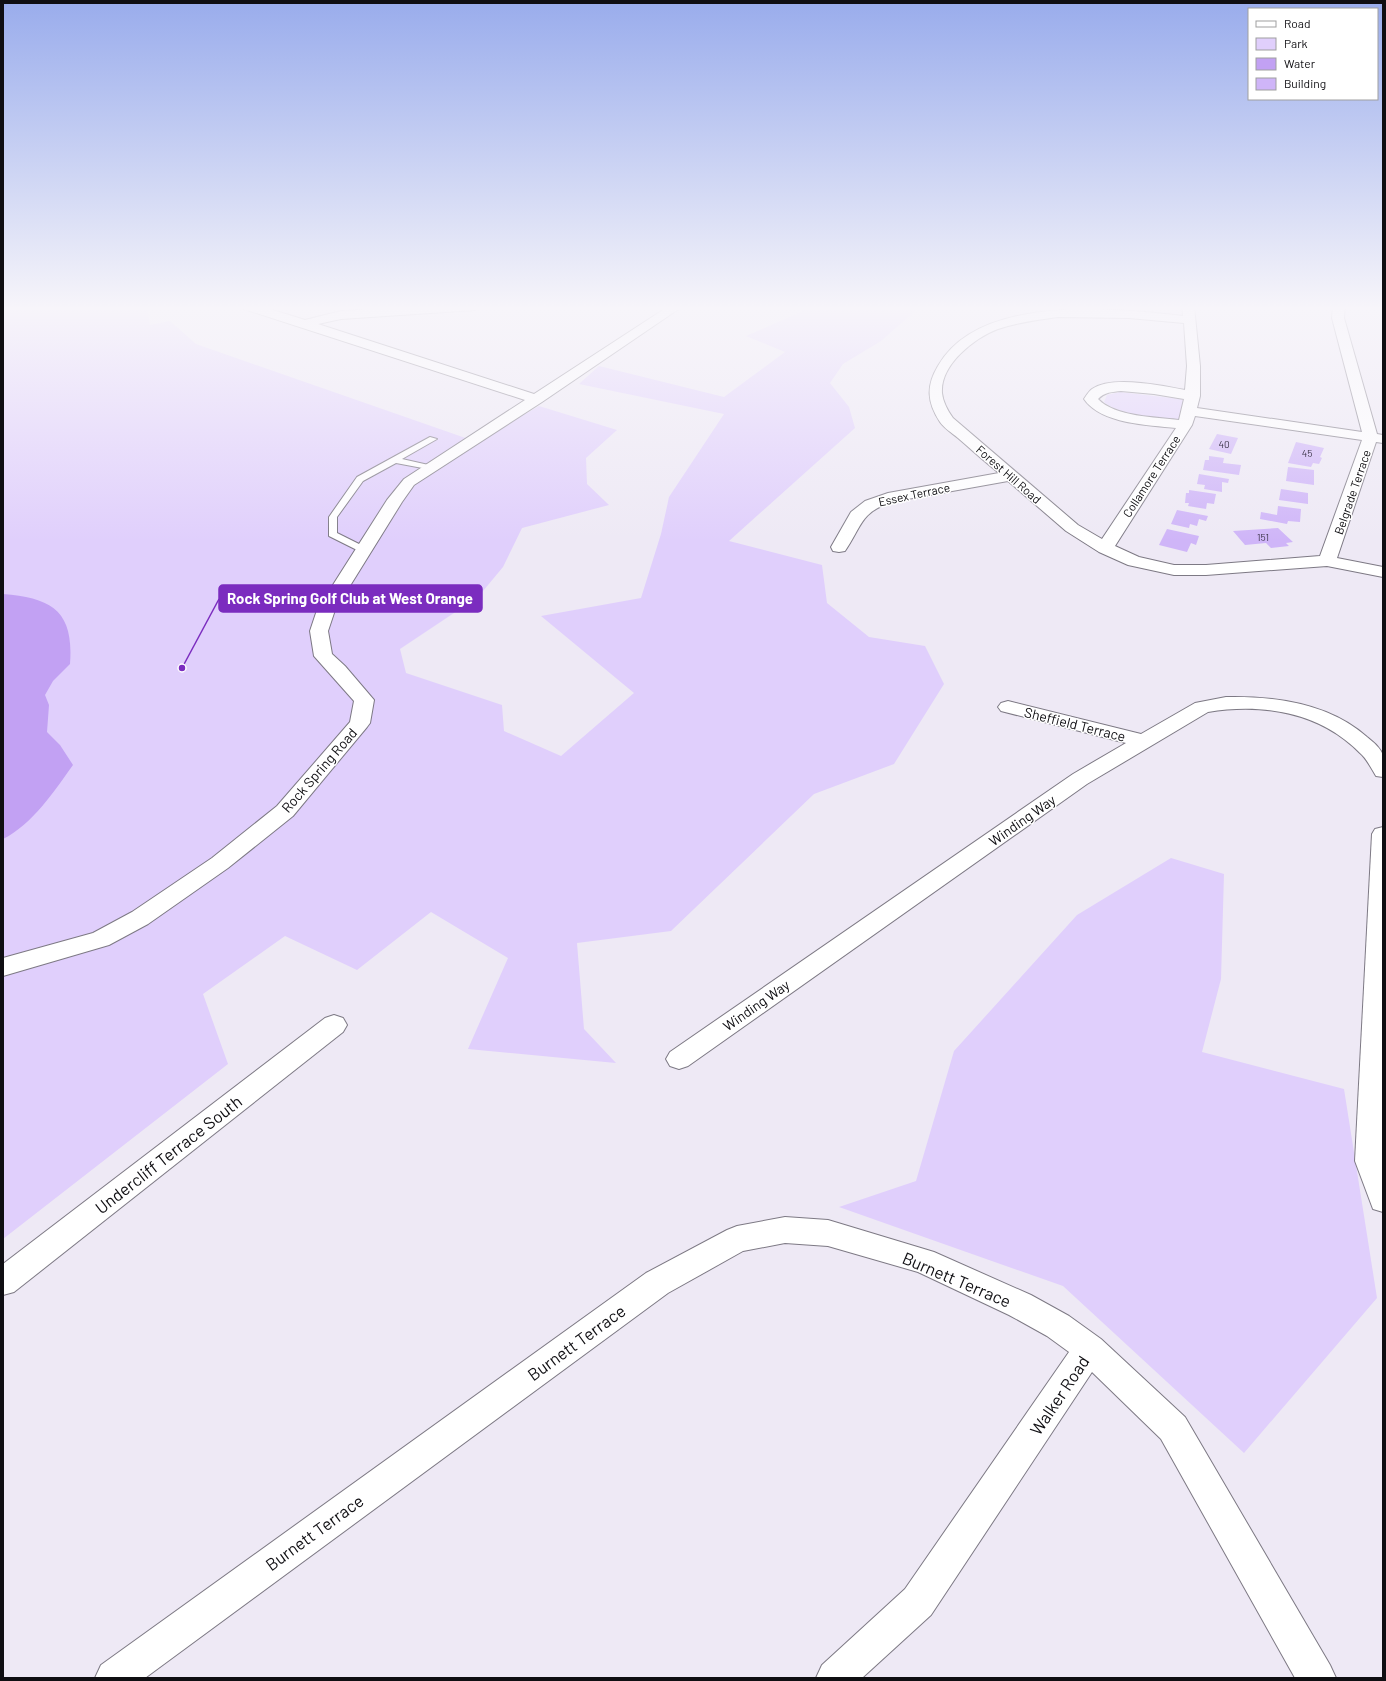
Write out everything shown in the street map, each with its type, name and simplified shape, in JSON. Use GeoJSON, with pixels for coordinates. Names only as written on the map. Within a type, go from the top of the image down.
{"type":"FeatureCollection","features":[{"type":"Feature","properties":{"kind":"street"},"geometry":{"type":"LineString","coordinates":[[490,384],[537,400]]}},
{"type":"Feature","properties":{"kind":"street","name":"Rock Spring Road"},"geometry":{"type":"LineString","coordinates":[[3,967],[101,938],[140,918],[220,863],[285,811],[360,723],[364,700],[338,670],[323,656],[319,631],[326,610],[395,500],[409,482],[560,384]]}},
{"type":"Feature","properties":{"kind":"street","name":"Forest Hill Road"},"geometry":{"type":"LineString","coordinates":[[936,384],[934,392],[938,406],[947,421],[1072,528],[1105,548],[1134,561],[1174,570],[1206,570],[1327,561],[1383,572]]}},
{"type":"Feature","properties":{"kind":"street","name":"Collamore Terrace"},"geometry":{"type":"LineString","coordinates":[[1105,548],[1187,418],[1193,396],[1194,384]]}},
{"type":"Feature","properties":{"kind":"street","name":"Belgrade Terrace"},"geometry":{"type":"LineString","coordinates":[[1327,561],[1377,438],[1360,384]]}},
{"type":"Feature","properties":{"kind":"street"},"geometry":{"type":"LineString","coordinates":[[1193,396],[1114,387],[1097,391],[1092,394],[1091,399],[1093,404],[1108,412],[1187,418],[1377,438]]}},
{"type":"Feature","properties":{"kind":"street","name":"Essex Terrace"},"geometry":{"type":"LineString","coordinates":[[839,547],[857,515],[871,504],[888,498],[1012,476]]}},
{"type":"Feature","properties":{"kind":"street","name":"Winding Way"},"geometry":{"type":"LineString","coordinates":[[679,1059],[1080,779],[1202,707],[1240,701],[1261,702],[1304,712],[1344,730],[1373,754],[1383,771]]}},
{"type":"Feature","properties":{"kind":"street","name":"Sheffield Terrace"},"geometry":{"type":"LineString","coordinates":[[1008,707],[1143,742]]}},
{"type":"Feature","properties":{"kind":"street"},"geometry":{"type":"LineString","coordinates":[[1383,834],[1369,1161],[1383,1200]]}},
{"type":"Feature","properties":{"kind":"street","name":"Undercliff Terrace South"},"geometry":{"type":"LineString","coordinates":[[3,1282],[334,1025]]}},
{"type":"Feature","properties":{"kind":"street","name":"Burnett Terrace"},"geometry":{"type":"LineString","coordinates":[[114,1678],[657,1283],[737,1239],[785,1230],[828,1233],[924,1261],[1020,1305],[1058,1326],[1090,1349]]}},
{"type":"Feature","properties":{"kind":"street","name":"Walker Road"},"geometry":{"type":"LineString","coordinates":[[835,1678],[918,1602],[1090,1349],[1173,1428],[1304,1658],[1317,1678]]}},
{"type":"Feature","properties":{"kind":"lane"},"geometry":{"type":"LineString","coordinates":[[364,550],[332,534],[333,517],[360,479],[434,439]]}},
{"type":"Feature","properties":{"kind":"lane"},"geometry":{"type":"LineString","coordinates":[[395,460],[430,468]]}},
{"type":"Feature","properties":{"kind":"green space"},"geometry":{"type":"Polygon","coordinates":[[[3,384],[312,384],[477,442],[539,406],[617,430],[586,458],[587,484],[609,505],[522,528],[503,567],[478,597],[400,649],[406,673],[502,705],[504,731],[561,756],[634,693],[541,616],[641,598],[661,534],[669,497],[724,414],[581,384],[673,384],[724,397],[741,384],[831,384],[849,407],[855,428],[729,541],[822,565],[827,603],[869,637],[925,646],[944,684],[894,764],[814,794],[671,931],[577,943],[584,1029],[616,1063],[468,1049],[508,958],[431,912],[357,970],[285,936],[203,994],[228,1064],[3,1239],[3,384]]]}},
{"type":"Feature","properties":{"kind":"green space"},"geometry":{"type":"Polygon","coordinates":[[[1120,392],[1180,399],[1184,401],[1179,419],[1162,419],[1128,413],[1118,410],[1104,402],[1107,395],[1120,392]]]}},
{"type":"Feature","properties":{"kind":"green space"},"geometry":{"type":"Polygon","coordinates":[[[1171,858],[1224,874],[1221,979],[1202,1052],[1344,1089],[1377,1298],[1244,1453],[1063,1286],[839,1207],[916,1181],[954,1051],[1077,915],[1171,858]]]}},
{"type":"Feature","properties":{"kind":"water"},"geometry":{"type":"Polygon","coordinates":[[[3,594],[35,599],[47,604],[56,611],[63,620],[68,631],[70,664],[53,681],[45,695],[49,705],[47,732],[60,745],[73,765],[51,796],[33,816],[14,833],[3,839],[3,594]]]}},
{"type":"Feature","properties":{"kind":"building"},"geometry":{"type":"Polygon","coordinates":[[[1217,434],[1238,438],[1231,454],[1209,449],[1217,434]]]}},
{"type":"Feature","properties":{"kind":"building"},"geometry":{"type":"Polygon","coordinates":[[[1296,442],[1324,448],[1319,464],[1313,463],[1311,467],[1288,463],[1296,442]]]}},
{"type":"Feature","properties":{"kind":"building"},"geometry":{"type":"Polygon","coordinates":[[[1209,456],[1224,458],[1223,463],[1241,465],[1239,475],[1203,470],[1205,460],[1209,460],[1209,456]]]}},
{"type":"Feature","properties":{"kind":"building"},"geometry":{"type":"Polygon","coordinates":[[[1288,467],[1314,470],[1314,485],[1286,481],[1288,467]]]}},
{"type":"Feature","properties":{"kind":"building"},"geometry":{"type":"Polygon","coordinates":[[[1199,474],[1229,479],[1228,483],[1222,482],[1222,492],[1204,489],[1205,485],[1197,484],[1199,474]]]}},
{"type":"Feature","properties":{"kind":"building"},"geometry":{"type":"Polygon","coordinates":[[[1281,489],[1308,493],[1308,504],[1279,500],[1281,489]]]}},
{"type":"Feature","properties":{"kind":"building"},"geometry":{"type":"Polygon","coordinates":[[[1189,490],[1216,494],[1214,504],[1207,503],[1206,509],[1188,506],[1189,503],[1185,503],[1186,493],[1189,493],[1189,490]]]}},
{"type":"Feature","properties":{"kind":"building"},"geometry":{"type":"Polygon","coordinates":[[[1278,506],[1301,509],[1300,522],[1288,521],[1287,524],[1260,519],[1261,512],[1277,515],[1278,506]]]}},
{"type":"Feature","properties":{"kind":"building"},"geometry":{"type":"Polygon","coordinates":[[[1177,510],[1208,516],[1206,521],[1199,519],[1197,526],[1190,524],[1189,528],[1171,524],[1177,510]]]}},
{"type":"Feature","properties":{"kind":"building"},"geometry":{"type":"Polygon","coordinates":[[[1278,528],[1293,542],[1286,543],[1289,546],[1271,548],[1266,543],[1245,545],[1233,531],[1278,528]]]}},
{"type":"Feature","properties":{"kind":"building"},"geometry":{"type":"Polygon","coordinates":[[[1167,529],[1199,536],[1196,545],[1191,543],[1187,552],[1159,545],[1167,529]]]}},
{"type":"Feature","properties":{"kind":"place","name":"Rock Spring Golf Club at West Orange"},"geometry":{"type":"Point","coordinates":[182,668]}}]}
